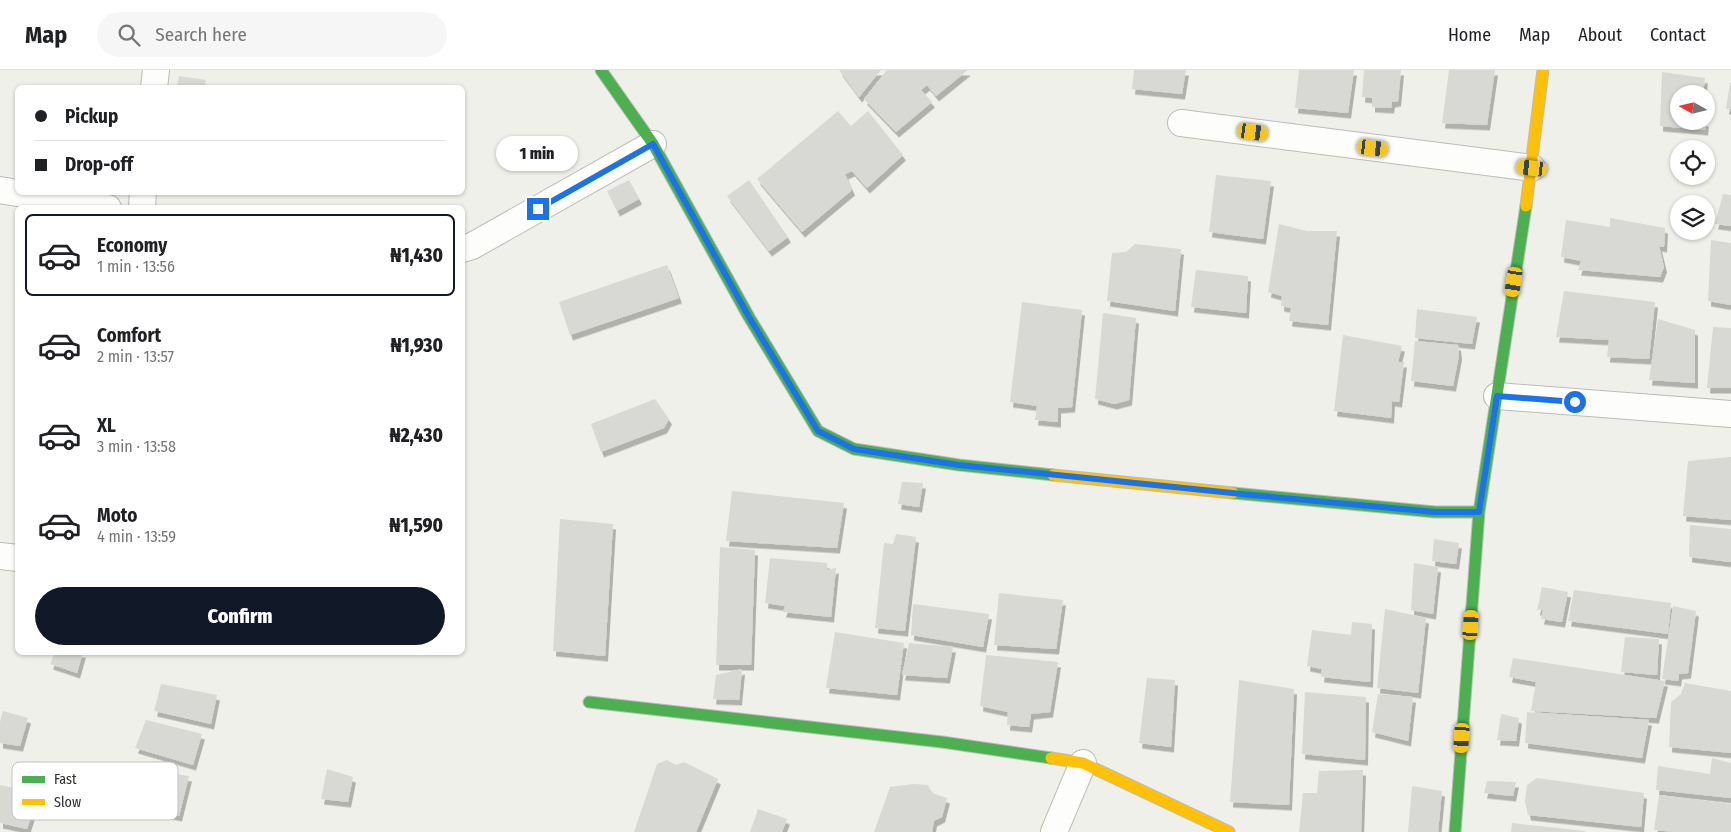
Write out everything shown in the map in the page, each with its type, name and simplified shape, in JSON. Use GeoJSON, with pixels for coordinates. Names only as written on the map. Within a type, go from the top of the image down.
{"type":"FeatureCollection","features":[{"type":"Feature","properties":{"kind":"street"},"geometry":{"type":"LineString","coordinates":[[154,85],[156,70]]}},
{"type":"Feature","properties":{"kind":"street"},"geometry":{"type":"LineString","coordinates":[[601,70],[653,144],[749,317],[818,431],[854,449],[959,465],[1435,512],[1479,512]]}},
{"type":"Feature","properties":{"kind":"street"},"geometry":{"type":"LineString","coordinates":[[1455,832],[1479,512],[1532,168],[1543,70]]}},
{"type":"Feature","properties":{"kind":"street"},"geometry":{"type":"LineString","coordinates":[[1181,123],[1532,168]]}},
{"type":"Feature","properties":{"kind":"street"},"geometry":{"type":"LineString","coordinates":[[465,248],[472,246],[653,144]]}},
{"type":"Feature","properties":{"kind":"street"},"geometry":{"type":"LineString","coordinates":[[0,190],[15,192]]}},
{"type":"Feature","properties":{"kind":"street"},"geometry":{"type":"LineString","coordinates":[[30,195],[90,205]]}},
{"type":"Feature","properties":{"kind":"street"},"geometry":{"type":"LineString","coordinates":[[1497,396],[1731,414]]}},
{"type":"Feature","properties":{"kind":"street"},"geometry":{"type":"LineString","coordinates":[[0,556],[15,558]]}},
{"type":"Feature","properties":{"kind":"street"},"geometry":{"type":"LineString","coordinates":[[590,702],[942,742],[1083,763],[1229,832]]}},
{"type":"Feature","properties":{"kind":"street"},"geometry":{"type":"LineString","coordinates":[[1054,832],[1083,763]]}},
{"type":"Feature","properties":{"kind":"building"},"geometry":{"type":"Polygon","coordinates":[[[839,70],[881,70],[859,97],[839,70]]]}},
{"type":"Feature","properties":{"kind":"building"},"geometry":{"type":"Polygon","coordinates":[[[887,70],[968,70],[936,96],[927,85],[921,90],[932,102],[896,132],[864,99],[887,70]]]}},
{"type":"Feature","properties":{"kind":"building"},"geometry":{"type":"Polygon","coordinates":[[[1134,70],[1186,70],[1182,94],[1132,89],[1134,70]]]}},
{"type":"Feature","properties":{"kind":"building"},"geometry":{"type":"Polygon","coordinates":[[[1299,70],[1354,70],[1348,113],[1295,108],[1299,70]]]}},
{"type":"Feature","properties":{"kind":"building"},"geometry":{"type":"Polygon","coordinates":[[[1364,70],[1401,70],[1398,101],[1392,102],[1391,108],[1372,107],[1372,98],[1362,97],[1364,70]]]}},
{"type":"Feature","properties":{"kind":"building"},"geometry":{"type":"Polygon","coordinates":[[[1449,70],[1495,70],[1487,125],[1442,123],[1449,70]]]}},
{"type":"Feature","properties":{"kind":"building"},"geometry":{"type":"Polygon","coordinates":[[[1662,72],[1705,78],[1704,85],[1670,85],[1670,127],[1660,126],[1662,72]]]}},
{"type":"Feature","properties":{"kind":"building"},"geometry":{"type":"Polygon","coordinates":[[[179,76],[206,80],[205,85],[178,85],[179,76]]]}},
{"type":"Feature","properties":{"kind":"building"},"geometry":{"type":"Polygon","coordinates":[[[1730,83],[1731,109],[1726,109],[1730,83]]]}},
{"type":"Feature","properties":{"kind":"building"},"geometry":{"type":"Polygon","coordinates":[[[838,111],[851,126],[868,111],[903,155],[867,188],[852,171],[845,174],[852,190],[802,232],[757,179],[838,111]]]}},
{"type":"Feature","properties":{"kind":"building"},"geometry":{"type":"Polygon","coordinates":[[[1216,175],[1271,181],[1263,239],[1209,232],[1216,175]]]}},
{"type":"Feature","properties":{"kind":"building"},"geometry":{"type":"Polygon","coordinates":[[[629,180],[639,199],[617,211],[607,191],[629,180]]]}},
{"type":"Feature","properties":{"kind":"building"},"geometry":{"type":"Polygon","coordinates":[[[749,180],[788,237],[769,251],[727,196],[749,180]]]}},
{"type":"Feature","properties":{"kind":"building"},"geometry":{"type":"Polygon","coordinates":[[[1723,194],[1731,195],[1731,226],[1715,224],[1723,194]]]}},
{"type":"Feature","properties":{"kind":"building"},"geometry":{"type":"Polygon","coordinates":[[[1610,218],[1665,228],[1664,247],[1659,246],[1664,267],[1660,277],[1578,270],[1581,261],[1561,257],[1566,220],[1610,227],[1610,218]]]}},
{"type":"Feature","properties":{"kind":"building"},"geometry":{"type":"Polygon","coordinates":[[[1279,224],[1307,231],[1337,231],[1328,325],[1289,321],[1291,308],[1281,306],[1282,296],[1268,292],[1279,224]]]}},
{"type":"Feature","properties":{"kind":"building"},"geometry":{"type":"Polygon","coordinates":[[[1711,240],[1731,243],[1731,305],[1708,301],[1711,240]]]}},
{"type":"Feature","properties":{"kind":"building"},"geometry":{"type":"Polygon","coordinates":[[[1135,244],[1181,249],[1175,311],[1107,301],[1112,253],[1126,252],[1135,244]]]}},
{"type":"Feature","properties":{"kind":"building"},"geometry":{"type":"Polygon","coordinates":[[[667,265],[679,298],[570,335],[559,302],[667,265]]]}},
{"type":"Feature","properties":{"kind":"building"},"geometry":{"type":"Polygon","coordinates":[[[1196,270],[1248,276],[1246,313],[1191,307],[1196,270]]]}},
{"type":"Feature","properties":{"kind":"building"},"geometry":{"type":"Polygon","coordinates":[[[1564,291],[1655,302],[1649,359],[1607,357],[1609,340],[1556,337],[1564,291]]]}},
{"type":"Feature","properties":{"kind":"building"},"geometry":{"type":"Polygon","coordinates":[[[1022,302],[1082,310],[1072,407],[1058,408],[1058,422],[1035,420],[1037,406],[1010,402],[1022,302]]]}},
{"type":"Feature","properties":{"kind":"building"},"geometry":{"type":"Polygon","coordinates":[[[1417,309],[1477,317],[1472,344],[1415,338],[1417,309]]]}},
{"type":"Feature","properties":{"kind":"building"},"geometry":{"type":"Polygon","coordinates":[[[1103,313],[1136,318],[1129,400],[1114,404],[1095,399],[1103,313]]]}},
{"type":"Feature","properties":{"kind":"building"},"geometry":{"type":"Polygon","coordinates":[[[1658,319],[1695,330],[1695,383],[1649,380],[1658,319]]]}},
{"type":"Feature","properties":{"kind":"building"},"geometry":{"type":"Polygon","coordinates":[[[1713,327],[1731,328],[1731,388],[1707,388],[1713,327]]]}},
{"type":"Feature","properties":{"kind":"building"},"geometry":{"type":"Polygon","coordinates":[[[1343,335],[1402,346],[1398,362],[1404,362],[1399,402],[1392,401],[1391,418],[1334,411],[1343,335]]]}},
{"type":"Feature","properties":{"kind":"building"},"geometry":{"type":"Polygon","coordinates":[[[1415,341],[1458,345],[1459,355],[1453,386],[1411,381],[1415,341]]]}},
{"type":"Feature","properties":{"kind":"building"},"geometry":{"type":"Polygon","coordinates":[[[655,399],[669,419],[664,428],[601,452],[591,424],[655,399]]]}},
{"type":"Feature","properties":{"kind":"building"},"geometry":{"type":"Polygon","coordinates":[[[1731,457],[1731,520],[1683,516],[1688,461],[1731,457]]]}},
{"type":"Feature","properties":{"kind":"building"},"geometry":{"type":"Polygon","coordinates":[[[902,482],[923,483],[919,507],[898,504],[902,482]]]}},
{"type":"Feature","properties":{"kind":"building"},"geometry":{"type":"Polygon","coordinates":[[[732,491],[844,503],[837,548],[726,541],[732,491]]]}},
{"type":"Feature","properties":{"kind":"building"},"geometry":{"type":"Polygon","coordinates":[[[560,519],[613,524],[605,656],[553,651],[560,519]]]}},
{"type":"Feature","properties":{"kind":"building"},"geometry":{"type":"Polygon","coordinates":[[[1690,525],[1731,529],[1731,562],[1689,557],[1690,525]]]}},
{"type":"Feature","properties":{"kind":"building"},"geometry":{"type":"Polygon","coordinates":[[[896,534],[916,537],[905,631],[875,628],[884,543],[893,544],[896,534]]]}},
{"type":"Feature","properties":{"kind":"building"},"geometry":{"type":"Polygon","coordinates":[[[1434,539],[1459,543],[1456,564],[1432,561],[1434,539]]]}},
{"type":"Feature","properties":{"kind":"building"},"geometry":{"type":"Polygon","coordinates":[[[720,547],[755,550],[751,665],[716,665],[720,547]]]}},
{"type":"Feature","properties":{"kind":"building"},"geometry":{"type":"Polygon","coordinates":[[[770,558],[827,563],[827,570],[836,568],[831,617],[783,612],[785,606],[765,603],[770,558]]]}},
{"type":"Feature","properties":{"kind":"building"},"geometry":{"type":"Polygon","coordinates":[[[1414,563],[1438,567],[1433,614],[1411,610],[1414,563]]]}},
{"type":"Feature","properties":{"kind":"building"},"geometry":{"type":"Polygon","coordinates":[[[1542,587],[1568,592],[1562,622],[1541,619],[1543,610],[1537,610],[1542,587]]]}},
{"type":"Feature","properties":{"kind":"building"},"geometry":{"type":"Polygon","coordinates":[[[1574,590],[1671,603],[1668,634],[1568,621],[1574,590]]]}},
{"type":"Feature","properties":{"kind":"building"},"geometry":{"type":"Polygon","coordinates":[[[999,593],[1063,600],[1056,649],[994,645],[999,593]]]}},
{"type":"Feature","properties":{"kind":"building"},"geometry":{"type":"Polygon","coordinates":[[[913,604],[989,614],[983,647],[911,635],[913,604]]]}},
{"type":"Feature","properties":{"kind":"building"},"geometry":{"type":"Polygon","coordinates":[[[1673,606],[1696,611],[1688,673],[1679,674],[1678,681],[1662,679],[1673,606]]]}},
{"type":"Feature","properties":{"kind":"building"},"geometry":{"type":"Polygon","coordinates":[[[1385,609],[1426,618],[1418,693],[1377,688],[1385,609]]]}},
{"type":"Feature","properties":{"kind":"building"},"geometry":{"type":"Polygon","coordinates":[[[1352,622],[1372,624],[1370,682],[1321,677],[1322,669],[1307,666],[1312,630],[1351,635],[1352,622]]]}},
{"type":"Feature","properties":{"kind":"building"},"geometry":{"type":"Polygon","coordinates":[[[835,632],[904,643],[897,695],[826,688],[835,632]]]}},
{"type":"Feature","properties":{"kind":"building"},"geometry":{"type":"Polygon","coordinates":[[[1625,637],[1659,639],[1657,675],[1621,672],[1625,637]]]}},
{"type":"Feature","properties":{"kind":"building"},"geometry":{"type":"Polygon","coordinates":[[[909,643],[953,647],[947,678],[902,675],[909,643]]]}},
{"type":"Feature","properties":{"kind":"building"},"geometry":{"type":"Polygon","coordinates":[[[54,655],[82,655],[77,673],[50,664],[54,655]]]}},
{"type":"Feature","properties":{"kind":"building"},"geometry":{"type":"Polygon","coordinates":[[[986,655],[1058,662],[1050,712],[1031,714],[1029,727],[1007,725],[1008,712],[980,706],[986,655]]]}},
{"type":"Feature","properties":{"kind":"building"},"geometry":{"type":"Polygon","coordinates":[[[1513,658],[1665,681],[1656,718],[1531,711],[1536,682],[1509,677],[1513,658]]]}},
{"type":"Feature","properties":{"kind":"building"},"geometry":{"type":"Polygon","coordinates":[[[742,669],[739,700],[713,699],[716,675],[742,669]]]}},
{"type":"Feature","properties":{"kind":"building"},"geometry":{"type":"Polygon","coordinates":[[[1147,678],[1175,680],[1171,747],[1139,743],[1147,678]]]}},
{"type":"Feature","properties":{"kind":"building"},"geometry":{"type":"Polygon","coordinates":[[[1239,680],[1294,689],[1289,805],[1230,802],[1239,680]]]}},
{"type":"Feature","properties":{"kind":"building"},"geometry":{"type":"Polygon","coordinates":[[[1685,683],[1731,691],[1731,753],[1669,747],[1671,702],[1681,694],[1685,683]]]}},
{"type":"Feature","properties":{"kind":"building"},"geometry":{"type":"Polygon","coordinates":[[[161,684],[217,695],[211,724],[154,711],[161,684]]]}},
{"type":"Feature","properties":{"kind":"building"},"geometry":{"type":"Polygon","coordinates":[[[1305,692],[1366,697],[1365,760],[1302,754],[1305,692]]]}},
{"type":"Feature","properties":{"kind":"building"},"geometry":{"type":"Polygon","coordinates":[[[1378,694],[1413,697],[1408,741],[1372,732],[1378,694]]]}},
{"type":"Feature","properties":{"kind":"building"},"geometry":{"type":"Polygon","coordinates":[[[3,711],[28,718],[20,746],[0,743],[0,722],[3,711]]]}},
{"type":"Feature","properties":{"kind":"building"},"geometry":{"type":"Polygon","coordinates":[[[1527,712],[1649,720],[1642,758],[1525,743],[1527,712]]]}},
{"type":"Feature","properties":{"kind":"building"},"geometry":{"type":"Polygon","coordinates":[[[1501,714],[1519,718],[1516,741],[1497,740],[1501,714]]]}},
{"type":"Feature","properties":{"kind":"building"},"geometry":{"type":"Polygon","coordinates":[[[146,720],[202,734],[193,765],[135,748],[146,720]]]}},
{"type":"Feature","properties":{"kind":"building"},"geometry":{"type":"Polygon","coordinates":[[[1712,758],[1731,763],[1731,798],[1656,790],[1658,766],[1710,774],[1712,758]]]}},
{"type":"Feature","properties":{"kind":"building"},"geometry":{"type":"Polygon","coordinates":[[[667,760],[676,765],[684,762],[718,779],[696,832],[634,832],[657,764],[667,760]]]}},
{"type":"Feature","properties":{"kind":"building"},"geometry":{"type":"Polygon","coordinates":[[[327,769],[353,777],[348,802],[321,799],[327,769]]]}},
{"type":"Feature","properties":{"kind":"building"},"geometry":{"type":"Polygon","coordinates":[[[1363,770],[1361,832],[1299,832],[1303,793],[1317,793],[1319,771],[1363,770]]]}},
{"type":"Feature","properties":{"kind":"building"},"geometry":{"type":"Polygon","coordinates":[[[178,774],[189,776],[178,816],[178,774]]]}},
{"type":"Feature","properties":{"kind":"building"},"geometry":{"type":"Polygon","coordinates":[[[1537,778],[1644,793],[1641,827],[1528,815],[1525,801],[1527,785],[1537,778]]]}},
{"type":"Feature","properties":{"kind":"building"},"geometry":{"type":"Polygon","coordinates":[[[1487,781],[1516,782],[1513,796],[1484,793],[1487,781]]]}},
{"type":"Feature","properties":{"kind":"building"},"geometry":{"type":"Polygon","coordinates":[[[914,784],[928,785],[932,793],[947,798],[942,817],[934,821],[932,832],[874,832],[890,787],[914,784]]]}},
{"type":"Feature","properties":{"kind":"building"},"geometry":{"type":"Polygon","coordinates":[[[0,785],[12,787],[12,820],[30,820],[27,829],[0,823],[0,785]]]}},
{"type":"Feature","properties":{"kind":"building"},"geometry":{"type":"Polygon","coordinates":[[[1412,786],[1442,791],[1438,832],[1408,832],[1412,786]]]}},
{"type":"Feature","properties":{"kind":"building"},"geometry":{"type":"Polygon","coordinates":[[[1659,795],[1731,804],[1731,832],[1654,830],[1659,795]]]}},
{"type":"Feature","properties":{"kind":"building"},"geometry":{"type":"Polygon","coordinates":[[[758,809],[787,819],[782,832],[750,832],[758,809]]]}},
{"type":"Feature","properties":{"kind":"building"},"geometry":{"type":"Polygon","coordinates":[[[1512,823],[1585,831],[1585,832],[1511,832],[1512,823]]]}},
{"type":"Feature","properties":{"kind":"traffic: fast"},"geometry":{"type":"LineString","coordinates":[[601,70],[653,144],[749,317],[818,431],[854,449],[959,465],[1053,475]]}},
{"type":"Feature","properties":{"kind":"traffic: fast"},"geometry":{"type":"LineString","coordinates":[[1455,832],[1479,512],[1526,206]]}},
{"type":"Feature","properties":{"kind":"traffic: fast"},"geometry":{"type":"LineString","coordinates":[[1233,493],[1435,512],[1479,512]]}},
{"type":"Feature","properties":{"kind":"traffic: fast"},"geometry":{"type":"LineString","coordinates":[[589,702],[942,742],[1051,758]]}},
{"type":"Feature","properties":{"kind":"traffic: slow"},"geometry":{"type":"LineString","coordinates":[[1526,206],[1543,70]]}},
{"type":"Feature","properties":{"kind":"traffic: slow"},"geometry":{"type":"LineString","coordinates":[[1053,475],[1233,493]]}},
{"type":"Feature","properties":{"kind":"traffic: slow"},"geometry":{"type":"LineString","coordinates":[[1051,758],[1083,763],[1229,832]]}},
{"type":"Feature","properties":{"kind":"route"},"geometry":{"type":"LineString","coordinates":[[538,209],[653,144],[749,317],[818,431],[854,449],[959,465],[1252,495],[1435,512],[1479,512],[1497,396],[1575,402]]}}]}
